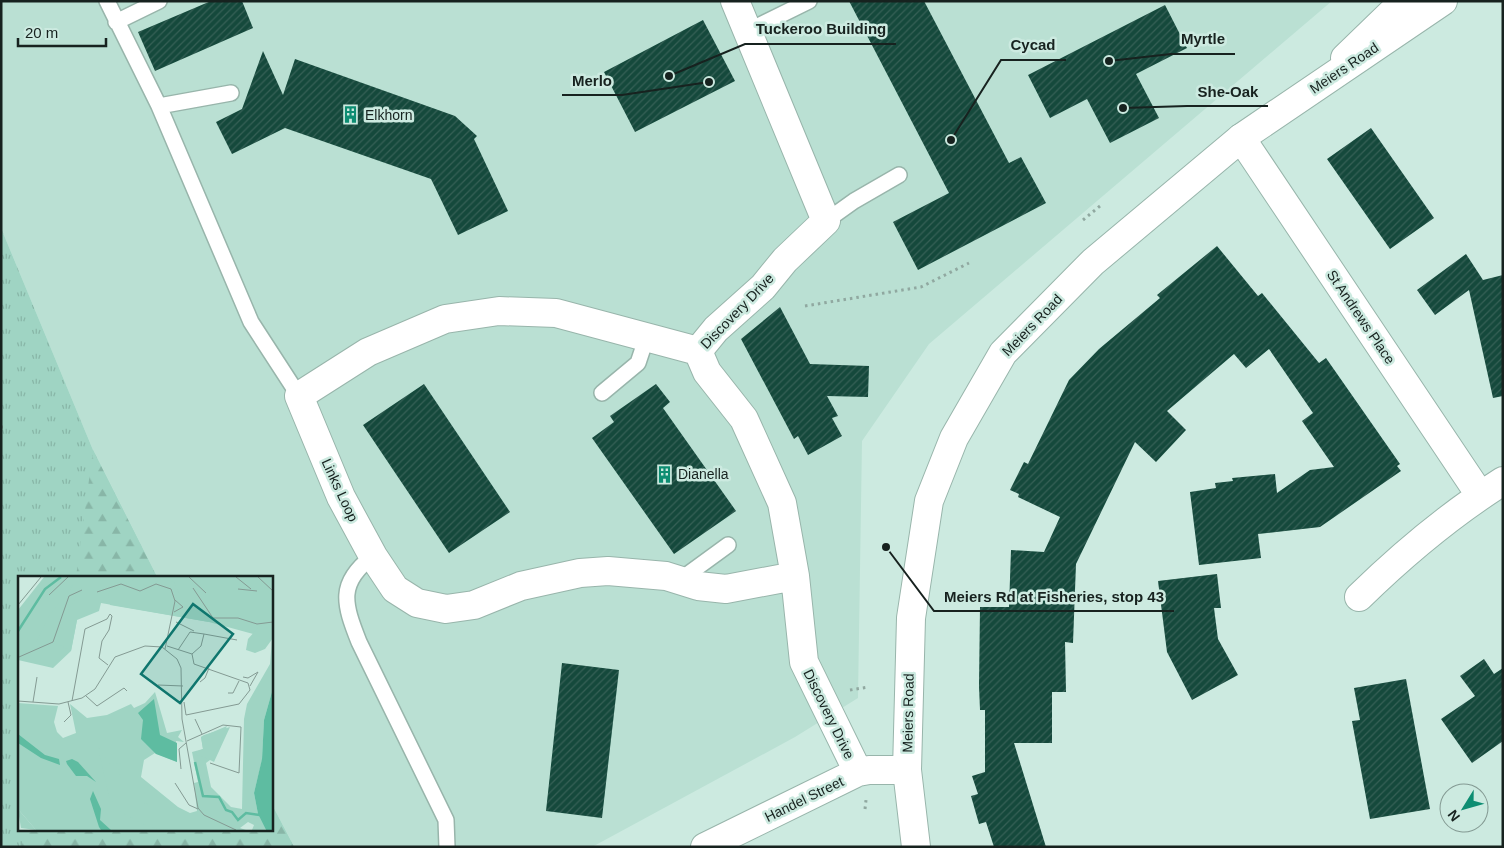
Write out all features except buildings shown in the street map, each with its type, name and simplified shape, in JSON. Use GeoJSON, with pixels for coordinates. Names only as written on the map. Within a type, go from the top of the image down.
{"type":"FeatureCollection","features":[{"type":"Feature","properties":{"kind":"street"},"geometry":{"type":"LineString","coordinates":[[735,1],[826,221]]}},
{"type":"Feature","properties":{"kind":"street"},"geometry":{"type":"LineString","coordinates":[[1313,89],[1404,1]]}},
{"type":"Feature","properties":{"kind":"street","name":"Meiers Road"},"geometry":{"type":"LineString","coordinates":[[916,847],[907,770],[911,618],[929,501],[954,438],[1003,353],[1093,262],[1241,138],[1443,1]]}},
{"type":"Feature","properties":{"kind":"street","name":"St Andrews Place"},"geometry":{"type":"LineString","coordinates":[[1241,138],[1480,495]]}},
{"type":"Feature","properties":{"kind":"street","name":"Discovery Drive"},"geometry":{"type":"LineString","coordinates":[[826,221],[785,260],[763,287],[716,328],[698,352],[707,372],[744,418],[782,502],[795,576],[804,662],[858,772]]}},
{"type":"Feature","properties":{"kind":"street"},"geometry":{"type":"LineString","coordinates":[[298,396],[368,352],[445,319],[499,311],[556,313],[698,352]]}},
{"type":"Feature","properties":{"kind":"street","name":"Links Loop"},"geometry":{"type":"LineString","coordinates":[[298,396],[341,497],[373,556],[395,589],[417,603],[446,609],[474,605],[521,586],[580,573],[628,572],[680,580],[698,586],[726,590],[795,576]]}},
{"type":"Feature","properties":{"kind":"street"},"geometry":{"type":"LineString","coordinates":[[1358,597],[1397,560],[1480,495],[1503,481]]}},
{"type":"Feature","properties":{"kind":"street","name":"Handel Street"},"geometry":{"type":"LineString","coordinates":[[705,847],[858,772],[869,770],[907,770]]}},
{"type":"Feature","properties":{"kind":"lane"},"geometry":{"type":"LineString","coordinates":[[107,1],[159,106],[251,322],[298,396]]}},
{"type":"Feature","properties":{"kind":"lane"},"geometry":{"type":"LineString","coordinates":[[116,22],[159,1]]}},
{"type":"Feature","properties":{"kind":"lane"},"geometry":{"type":"LineString","coordinates":[[748,31],[809,1]]}},
{"type":"Feature","properties":{"kind":"lane"},"geometry":{"type":"LineString","coordinates":[[159,106],[230,92]]}},
{"type":"Feature","properties":{"kind":"lane"},"geometry":{"type":"LineString","coordinates":[[826,221],[854,201],[900,175]]}},
{"type":"Feature","properties":{"kind":"lane"},"geometry":{"type":"LineString","coordinates":[[602,393],[638,363],[646,339]]}},
{"type":"Feature","properties":{"kind":"lane"},"geometry":{"type":"LineString","coordinates":[[680,580],[728,545]]}},
{"type":"Feature","properties":{"kind":"lane"},"geometry":{"type":"LineString","coordinates":[[373,556],[356,569],[346,593],[349,616],[359,642],[446,820],[448,847]]}},
{"type":"Feature","properties":{"kind":"path"},"geometry":{"type":"LineString","coordinates":[[1083,220],[1100,206]]}},
{"type":"Feature","properties":{"kind":"path"},"geometry":{"type":"LineString","coordinates":[[805,306],[921,288],[969,263]]}},
{"type":"Feature","properties":{"kind":"path"},"geometry":{"type":"LineString","coordinates":[[840,692],[868,687]]}},
{"type":"Feature","properties":{"kind":"shaded area"},"geometry":{"type":"Polygon","coordinates":[[[1,1],[1332,1],[929,344],[862,441],[858,698],[795,737],[592,847],[294,847],[272,805],[272,576],[156,576],[93,450],[1,228],[1,1]]]}},
{"type":"Feature","properties":{"kind":"green space"},"geometry":{"type":"Polygon","coordinates":[[[1,228],[93,450],[156,576],[18,576],[18,830],[272,830],[272,805],[294,847],[1,847],[1,228]]]}},
{"type":"Feature","properties":{"kind":"green space"},"geometry":{"type":"Polygon","coordinates":[[[93,450],[156,576],[76,576],[93,450]]]}},
{"type":"Feature","properties":{"kind":"green space"},"geometry":{"type":"Polygon","coordinates":[[[272,805],[294,847],[21,847],[28,830],[272,830],[272,805]]]}},
{"type":"Feature","properties":{"kind":"place","name":"Myrtle"},"geometry":{"type":"Point","coordinates":[1109,61]}},
{"type":"Feature","properties":{"kind":"place","name":"Tuckeroo Building"},"geometry":{"type":"Point","coordinates":[669,76]}},
{"type":"Feature","properties":{"kind":"place","name":"Merlo"},"geometry":{"type":"Point","coordinates":[709,82]}},
{"type":"Feature","properties":{"kind":"place","name":"She-Oak"},"geometry":{"type":"Point","coordinates":[1123,108]}},
{"type":"Feature","properties":{"kind":"place","name":"Elkhorn"},"geometry":{"type":"Point","coordinates":[351,115]}},
{"type":"Feature","properties":{"kind":"place","name":"Cycad"},"geometry":{"type":"Point","coordinates":[951,140]}},
{"type":"Feature","properties":{"kind":"place","name":"Dianella"},"geometry":{"type":"Point","coordinates":[664,474]}},
{"type":"Feature","properties":{"kind":"place","name":"Meiers Rd at Fisheries, stop 43"},"geometry":{"type":"Point","coordinates":[886,547]}}]}
